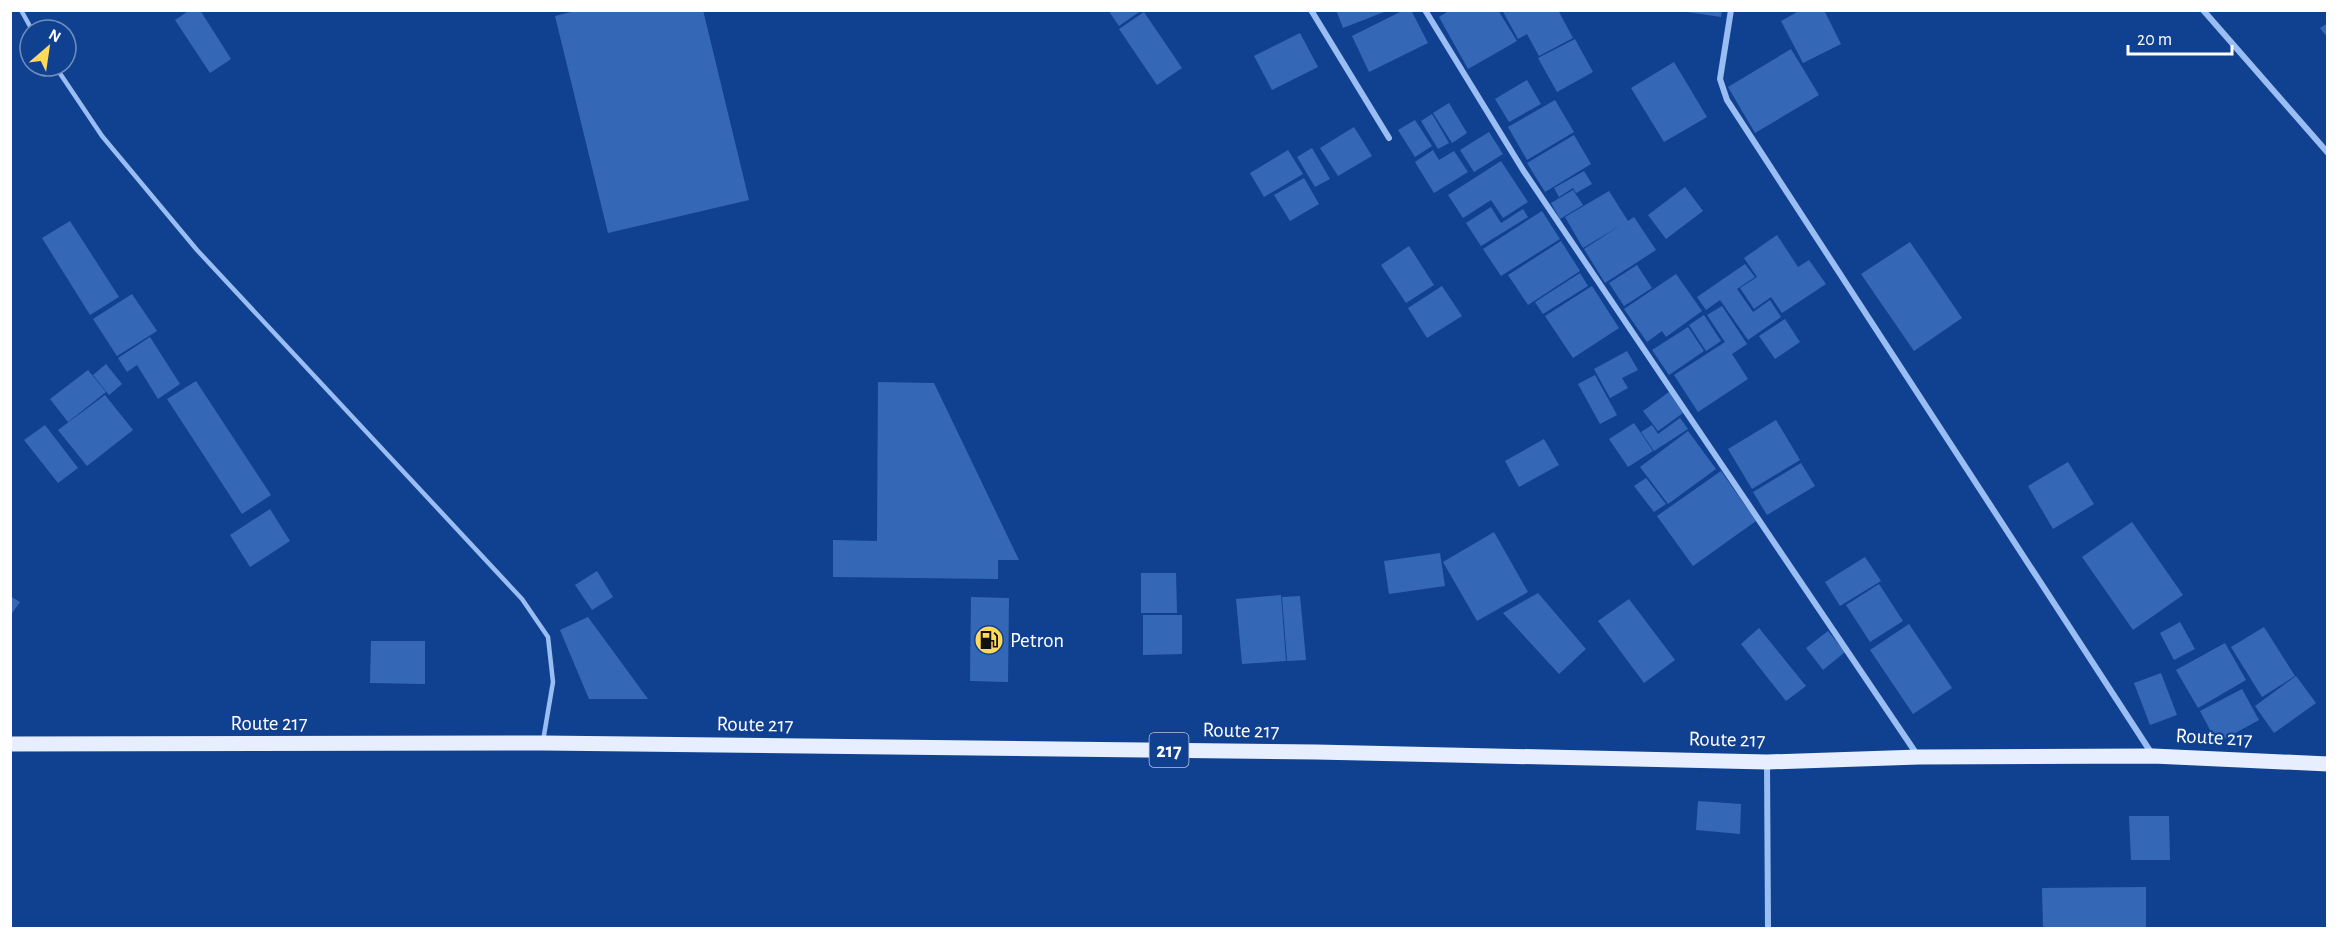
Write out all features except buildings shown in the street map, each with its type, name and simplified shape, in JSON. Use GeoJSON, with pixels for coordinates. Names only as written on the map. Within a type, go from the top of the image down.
{"type":"FeatureCollection","features":[{"type":"Feature","properties":{"kind":"main road","name":"Route 217"},"geometry":{"type":"LineString","coordinates":[[10,744],[543,743],[1328,752],[1767,762],[1918,757],[2153,756],[2328,764]]}},
{"type":"Feature","properties":{"kind":"street"},"geometry":{"type":"LineString","coordinates":[[1311,10],[1389,138]]}},
{"type":"Feature","properties":{"kind":"street"},"geometry":{"type":"LineString","coordinates":[[1425,10],[1523,170],[1918,757]]}},
{"type":"Feature","properties":{"kind":"street"},"geometry":{"type":"LineString","coordinates":[[1731,10],[1720,79],[1727,100],[2153,756]]}},
{"type":"Feature","properties":{"kind":"street"},"geometry":{"type":"LineString","coordinates":[[2203,10],[2328,153]]}},
{"type":"Feature","properties":{"kind":"street"},"geometry":{"type":"LineString","coordinates":[[1767,762],[1768,928]]}},
{"type":"Feature","properties":{"kind":"lane"},"geometry":{"type":"LineString","coordinates":[[63,78],[102,136],[197,249],[522,599],[548,637],[553,682],[543,743]]}},
{"type":"Feature","properties":{"kind":"place","name":"Petron"},"geometry":{"type":"Point","coordinates":[989,640]}}]}
